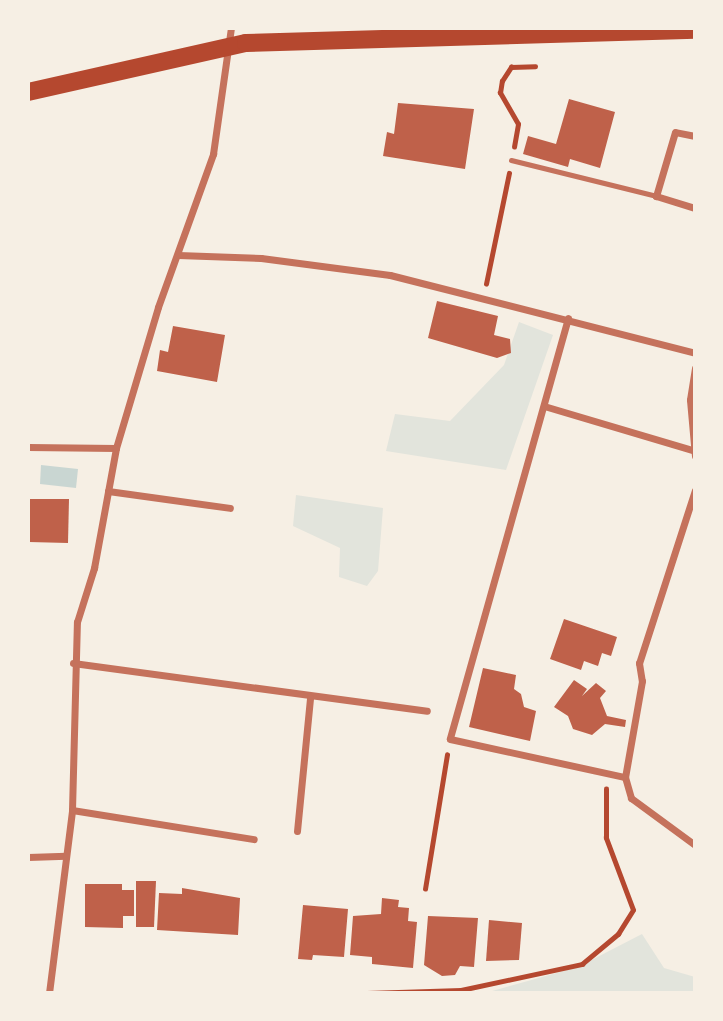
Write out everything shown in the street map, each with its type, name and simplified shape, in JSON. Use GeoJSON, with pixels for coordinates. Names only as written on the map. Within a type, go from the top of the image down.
{"type":"FeatureCollection","features":[{"type":"Feature","properties":{"kind":"main road"},"geometry":{"type":"LineString","coordinates":[[28,92],[246,43],[695,30]]}},
{"type":"Feature","properties":{"kind":"street"},"geometry":{"type":"LineString","coordinates":[[49,993],[72,810],[73,663],[77,622],[94,568],[116,447],[213,153],[231,28]]}},
{"type":"Feature","properties":{"kind":"street"},"geometry":{"type":"LineString","coordinates":[[695,136],[675,132],[656,196],[695,208]]}},
{"type":"Feature","properties":{"kind":"street"},"geometry":{"type":"LineString","coordinates":[[178,255],[261,258],[390,275],[568,318],[695,353]]}},
{"type":"Feature","properties":{"kind":"street"},"geometry":{"type":"LineString","coordinates":[[568,318],[459,715],[450,739],[625,776]]}},
{"type":"Feature","properties":{"kind":"street"},"geometry":{"type":"LineString","coordinates":[[544,406],[694,453],[690,400],[695,368]]}},
{"type":"Feature","properties":{"kind":"street"},"geometry":{"type":"LineString","coordinates":[[28,447],[116,447]]}},
{"type":"Feature","properties":{"kind":"street"},"geometry":{"type":"LineString","coordinates":[[695,490],[639,663],[642,681],[625,776],[631,798],[695,845]]}},
{"type":"Feature","properties":{"kind":"street"},"geometry":{"type":"LineString","coordinates":[[108,491],[230,508]]}},
{"type":"Feature","properties":{"kind":"street"},"geometry":{"type":"LineString","coordinates":[[73,663],[310,698],[427,711]]}},
{"type":"Feature","properties":{"kind":"street"},"geometry":{"type":"LineString","coordinates":[[297,831],[310,698]]}},
{"type":"Feature","properties":{"kind":"street"},"geometry":{"type":"LineString","coordinates":[[72,810],[254,839]]}},
{"type":"Feature","properties":{"kind":"street"},"geometry":{"type":"LineString","coordinates":[[28,857],[66,856]]}},
{"type":"Feature","properties":{"kind":"lane"},"geometry":{"type":"LineString","coordinates":[[511,160],[656,196]]}},
{"type":"Feature","properties":{"kind":"path"},"geometry":{"type":"LineString","coordinates":[[425,889],[450,739]]}},
{"type":"Feature","properties":{"kind":"path"},"geometry":{"type":"LineString","coordinates":[[367,993],[461,990],[582,964],[618,934],[633,910],[606,838],[606,771]]}},
{"type":"Feature","properties":{"kind":"shaded area"},"geometry":{"type":"Polygon","coordinates":[[[519,322],[553,335],[506,470],[386,451],[395,414],[450,421],[504,365],[519,322]]]}},
{"type":"Feature","properties":{"kind":"shaded area"},"geometry":{"type":"Polygon","coordinates":[[[41,465],[78,469],[76,488],[40,484],[41,465]]]}},
{"type":"Feature","properties":{"kind":"shaded area"},"geometry":{"type":"Polygon","coordinates":[[[296,495],[383,508],[378,571],[367,586],[339,577],[340,548],[293,526],[296,495]]]}},
{"type":"Feature","properties":{"kind":"shaded area"},"geometry":{"type":"Polygon","coordinates":[[[642,934],[664,968],[695,977],[695,993],[485,993],[578,967],[642,934]]]}},
{"type":"Feature","properties":{"kind":"building"},"geometry":{"type":"Polygon","coordinates":[[[569,99],[615,112],[600,168],[570,159],[568,167],[523,154],[528,136],[556,144],[569,99]]]}},
{"type":"Feature","properties":{"kind":"building"},"geometry":{"type":"Polygon","coordinates":[[[398,103],[474,109],[465,169],[383,156],[387,132],[394,134],[398,103]]]}},
{"type":"Feature","properties":{"kind":"building"},"geometry":{"type":"Polygon","coordinates":[[[437,301],[498,316],[494,335],[510,339],[511,353],[497,358],[428,338],[437,301]]]}},
{"type":"Feature","properties":{"kind":"building"},"geometry":{"type":"Polygon","coordinates":[[[173,326],[225,335],[217,382],[157,371],[160,350],[168,352],[173,326]]]}},
{"type":"Feature","properties":{"kind":"building"},"geometry":{"type":"Polygon","coordinates":[[[30,499],[69,499],[68,543],[29,542],[30,499]]]}},
{"type":"Feature","properties":{"kind":"building"},"geometry":{"type":"Polygon","coordinates":[[[564,619],[617,637],[611,656],[602,653],[598,666],[584,661],[581,670],[550,659],[564,619]]]}},
{"type":"Feature","properties":{"kind":"building"},"geometry":{"type":"Polygon","coordinates":[[[483,668],[516,675],[514,689],[521,694],[524,707],[536,711],[530,741],[469,727],[483,668]]]}},
{"type":"Feature","properties":{"kind":"building"},"geometry":{"type":"Polygon","coordinates":[[[574,680],[587,689],[582,696],[596,683],[606,691],[600,698],[607,716],[626,720],[625,727],[605,724],[592,735],[573,729],[568,716],[554,707],[574,680]]]}},
{"type":"Feature","properties":{"kind":"building"},"geometry":{"type":"Polygon","coordinates":[[[136,881],[156,881],[154,927],[136,927],[136,881]]]}},
{"type":"Feature","properties":{"kind":"building"},"geometry":{"type":"Polygon","coordinates":[[[85,884],[122,884],[122,890],[134,890],[134,916],[123,916],[123,928],[85,927],[85,884]]]}},
{"type":"Feature","properties":{"kind":"building"},"geometry":{"type":"Polygon","coordinates":[[[182,888],[240,898],[238,935],[157,930],[159,893],[182,894],[182,888]]]}},
{"type":"Feature","properties":{"kind":"building"},"geometry":{"type":"Polygon","coordinates":[[[382,898],[399,900],[398,907],[409,908],[408,921],[417,922],[413,968],[372,964],[372,957],[350,955],[353,916],[381,914],[382,898]]]}},
{"type":"Feature","properties":{"kind":"building"},"geometry":{"type":"Polygon","coordinates":[[[303,905],[348,909],[344,957],[313,955],[312,960],[298,959],[303,905]]]}},
{"type":"Feature","properties":{"kind":"building"},"geometry":{"type":"Polygon","coordinates":[[[428,916],[478,918],[474,967],[460,966],[455,975],[442,976],[424,965],[428,916]]]}},
{"type":"Feature","properties":{"kind":"building"},"geometry":{"type":"Polygon","coordinates":[[[489,920],[522,923],[519,960],[486,961],[489,920]]]}}]}
